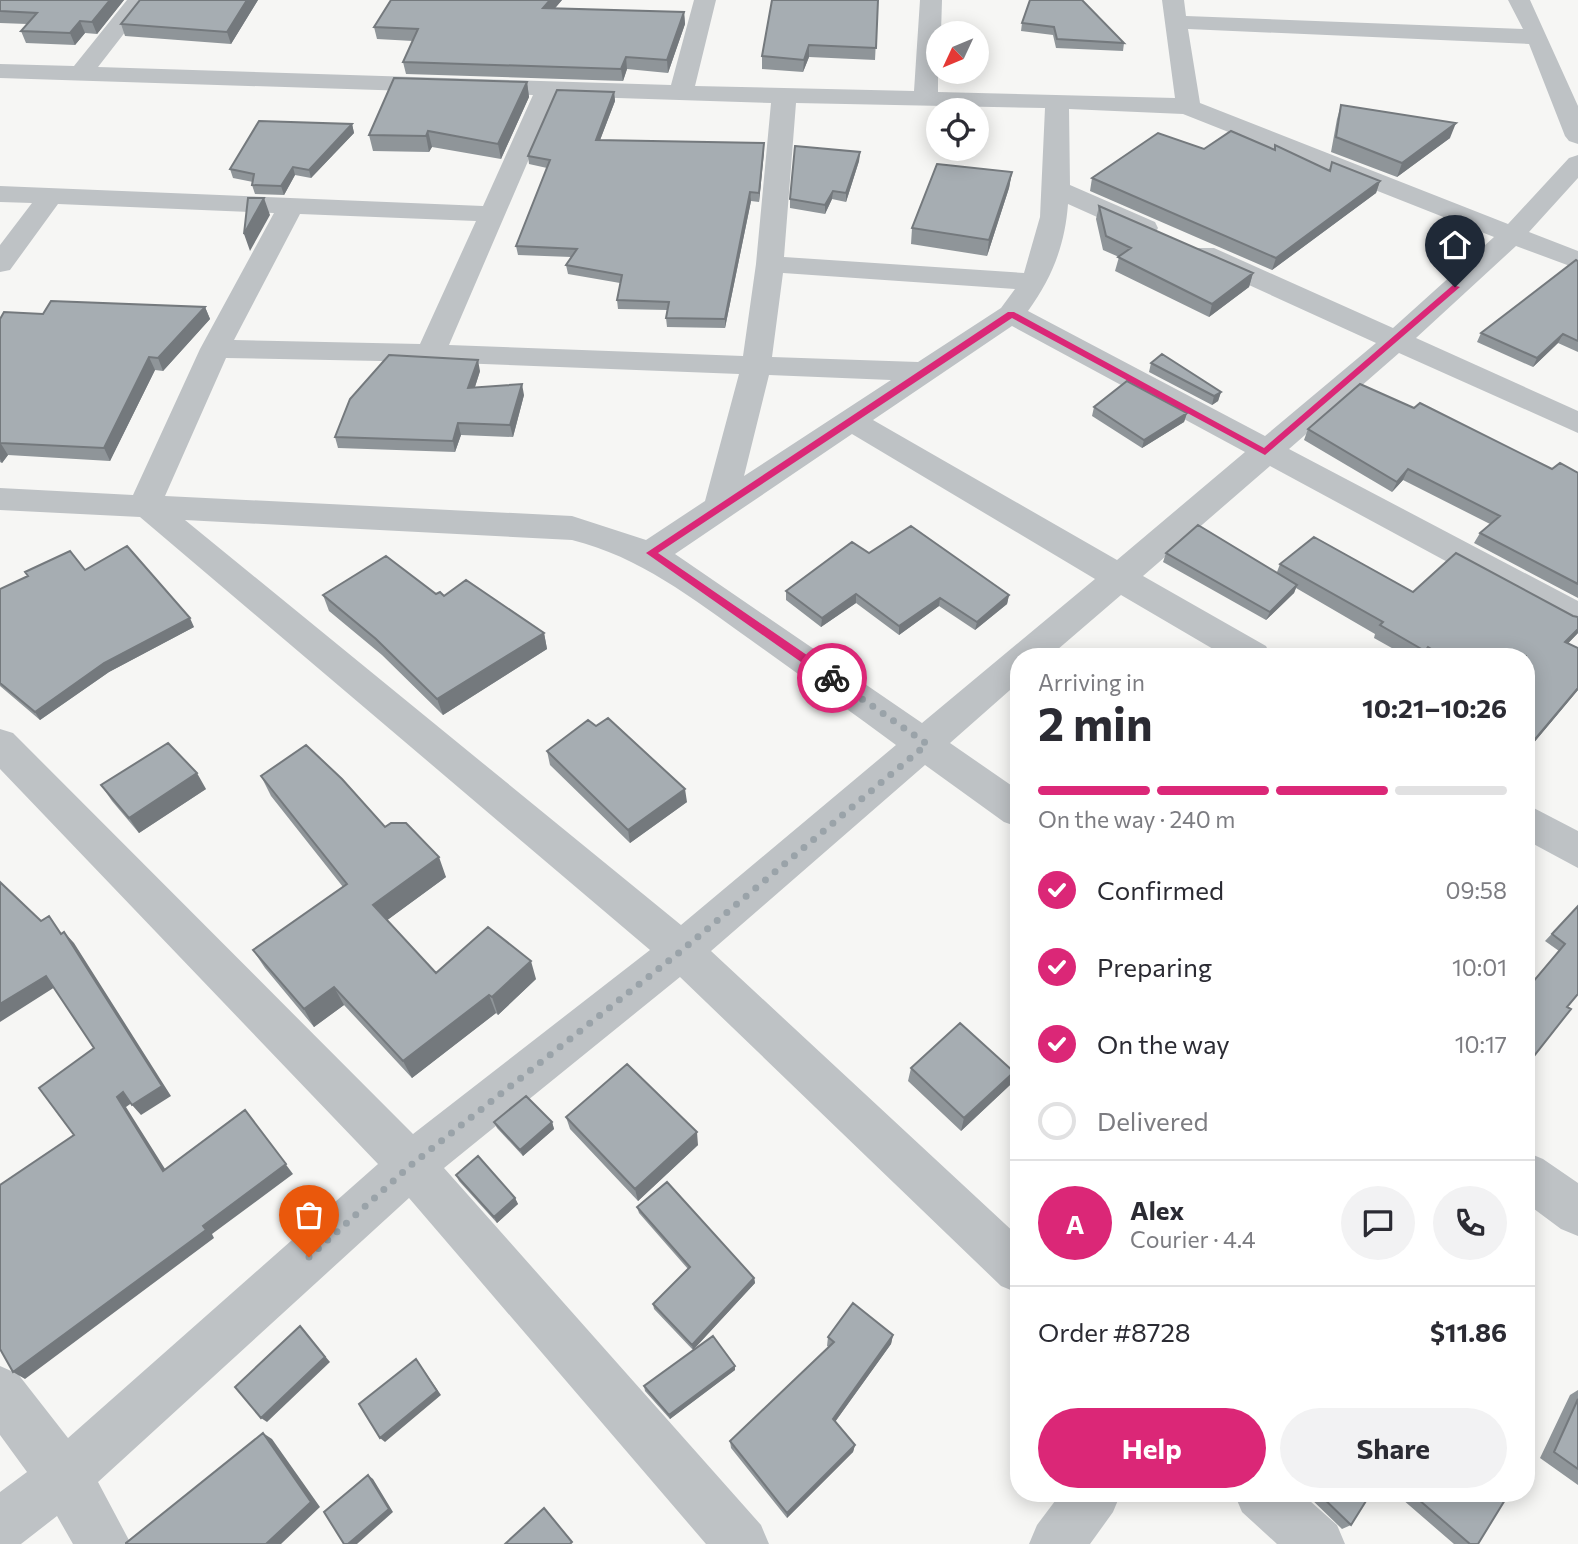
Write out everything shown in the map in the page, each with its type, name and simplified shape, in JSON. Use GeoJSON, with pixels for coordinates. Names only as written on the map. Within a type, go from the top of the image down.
{"type":"FeatureCollection","features":[{"type":"Feature","properties":{"kind":"street"},"geometry":{"type":"LineString","coordinates":[[80,74],[139,0]]}},
{"type":"Feature","properties":{"kind":"street"},"geometry":{"type":"LineString","coordinates":[[681,93],[705,0]]}},
{"type":"Feature","properties":{"kind":"street"},"geometry":{"type":"LineString","coordinates":[[0,71],[547,90],[926,98],[931,0]]}},
{"type":"Feature","properties":{"kind":"street"},"geometry":{"type":"LineString","coordinates":[[1519,0],[1538,37],[1578,136]]}},
{"type":"Feature","properties":{"kind":"street"},"geometry":{"type":"LineString","coordinates":[[1188,107],[1175,11],[1538,37]]}},
{"type":"Feature","properties":{"kind":"street"},"geometry":{"type":"LineString","coordinates":[[431,353],[547,90]]}},
{"type":"Feature","properties":{"kind":"street"},"geometry":{"type":"LineString","coordinates":[[720,507],[755,366],[771,264],[784,96]]}},
{"type":"Feature","properties":{"kind":"street"},"geometry":{"type":"LineString","coordinates":[[989,99],[1188,107],[1578,261]]}},
{"type":"Feature","properties":{"kind":"street"},"geometry":{"type":"LineString","coordinates":[[651,553],[849,419],[1011,314],[1033,282],[1051,231],[1057,189],[1057,101]]}},
{"type":"Feature","properties":{"kind":"street"},"geometry":{"type":"LineString","coordinates":[[1036,648],[1398,339],[1513,234],[1578,163]]}},
{"type":"Feature","properties":{"kind":"street"},"geometry":{"type":"LineString","coordinates":[[1057,189],[1398,339],[1578,423]]}},
{"type":"Feature","properties":{"kind":"street"},"geometry":{"type":"LineString","coordinates":[[0,194],[493,214]]}},
{"type":"Feature","properties":{"kind":"street"},"geometry":{"type":"LineString","coordinates":[[0,264],[51,196]]}},
{"type":"Feature","properties":{"kind":"street"},"geometry":{"type":"LineString","coordinates":[[145,505],[215,349],[292,205]]}},
{"type":"Feature","properties":{"kind":"street"},"geometry":{"type":"LineString","coordinates":[[771,264],[1033,282]]}},
{"type":"Feature","properties":{"kind":"street"},"geometry":{"type":"LineString","coordinates":[[1011,314],[1578,617]]}},
{"type":"Feature","properties":{"kind":"street"},"geometry":{"type":"LineString","coordinates":[[215,349],[431,353],[925,372]]}},
{"type":"Feature","properties":{"kind":"street"},"geometry":{"type":"LineString","coordinates":[[849,419],[1239,648]]}},
{"type":"Feature","properties":{"kind":"street"},"geometry":{"type":"LineString","coordinates":[[0,499],[572,528],[614,537],[651,553],[927,744],[1010,805]]}},
{"type":"Feature","properties":{"kind":"street"},"geometry":{"type":"LineString","coordinates":[[145,505],[681,951],[1010,1261]]}},
{"type":"Feature","properties":{"kind":"street"},"geometry":{"type":"LineString","coordinates":[[0,1526],[64,1477],[411,1165],[681,951],[927,744],[1010,670]]}},
{"type":"Feature","properties":{"kind":"street"},"geometry":{"type":"LineString","coordinates":[[0,744],[411,1165],[742,1544]]}},
{"type":"Feature","properties":{"kind":"street"},"geometry":{"type":"LineString","coordinates":[[1535,823],[1573,837]]}},
{"type":"Feature","properties":{"kind":"street"},"geometry":{"type":"LineString","coordinates":[[1535,1181],[1578,1212]]}},
{"type":"Feature","properties":{"kind":"street"},"geometry":{"type":"LineString","coordinates":[[0,1392],[64,1477],[104,1544]]}},
{"type":"Feature","properties":{"kind":"street"},"geometry":{"type":"LineString","coordinates":[[1056,1544],[1087,1502]]}},
{"type":"Feature","properties":{"kind":"street"},"geometry":{"type":"LineString","coordinates":[[1271,1502],[1318,1544]]}},
{"type":"Feature","properties":{"kind":"building"},"geometry":{"type":"Polygon","coordinates":[[[0,0],[110,0],[92,22],[80,21],[70,33],[21,31],[37,13],[0,11],[0,0]]]}},
{"type":"Feature","properties":{"kind":"building"},"geometry":{"type":"Polygon","coordinates":[[[140,0],[247,0],[227,32],[121,24],[140,0]]]}},
{"type":"Feature","properties":{"kind":"building"},"geometry":{"type":"Polygon","coordinates":[[[391,0],[550,0],[543,8],[684,12],[667,60],[626,57],[621,69],[403,62],[418,29],[374,27],[391,0]]]}},
{"type":"Feature","properties":{"kind":"building"},"geometry":{"type":"Polygon","coordinates":[[[772,0],[878,0],[876,48],[809,45],[804,60],[762,56],[772,0]]]}},
{"type":"Feature","properties":{"kind":"building"},"geometry":{"type":"Polygon","coordinates":[[[1030,0],[1082,0],[1124,43],[1057,39],[1054,27],[1022,23],[1030,0]]]}},
{"type":"Feature","properties":{"kind":"building"},"geometry":{"type":"Polygon","coordinates":[[[394,78],[527,82],[498,144],[428,131],[426,136],[369,135],[394,78]]]}},
{"type":"Feature","properties":{"kind":"building"},"geometry":{"type":"Polygon","coordinates":[[[557,90],[614,92],[596,140],[764,143],[759,193],[750,192],[725,319],[666,318],[669,302],[617,300],[622,275],[566,265],[577,249],[516,246],[550,160],[528,156],[557,90]]]}},
{"type":"Feature","properties":{"kind":"building"},"geometry":{"type":"Polygon","coordinates":[[[1341,105],[1456,123],[1402,163],[1336,137],[1341,105]]]}},
{"type":"Feature","properties":{"kind":"building"},"geometry":{"type":"Polygon","coordinates":[[[259,121],[352,124],[309,170],[293,167],[281,186],[252,185],[254,174],[230,169],[259,121]]]}},
{"type":"Feature","properties":{"kind":"building"},"geometry":{"type":"Polygon","coordinates":[[[1231,131],[1275,150],[1275,145],[1330,171],[1332,162],[1380,181],[1276,258],[1092,178],[1158,133],[1204,149],[1231,131]]]}},
{"type":"Feature","properties":{"kind":"building"},"geometry":{"type":"Polygon","coordinates":[[[795,146],[860,152],[846,193],[833,191],[825,205],[790,199],[795,146]]]}},
{"type":"Feature","properties":{"kind":"building"},"geometry":{"type":"Polygon","coordinates":[[[937,164],[1012,172],[989,240],[912,228],[937,164]]]}},
{"type":"Feature","properties":{"kind":"building"},"geometry":{"type":"Polygon","coordinates":[[[248,198],[264,198],[244,234],[248,198]]]}},
{"type":"Feature","properties":{"kind":"building"},"geometry":{"type":"Polygon","coordinates":[[[1099,206],[1253,273],[1212,304],[1118,257],[1131,248],[1106,236],[1099,206]]]}},
{"type":"Feature","properties":{"kind":"building"},"geometry":{"type":"Polygon","coordinates":[[[1576,260],[1578,341],[1563,334],[1537,358],[1481,333],[1576,260]]]}},
{"type":"Feature","properties":{"kind":"building"},"geometry":{"type":"Polygon","coordinates":[[[51,301],[205,307],[158,358],[149,357],[104,448],[0,443],[0,319],[4,312],[43,314],[51,301]]]}},
{"type":"Feature","properties":{"kind":"building"},"geometry":{"type":"Polygon","coordinates":[[[1162,354],[1221,392],[1214,396],[1151,363],[1162,354]]]}},
{"type":"Feature","properties":{"kind":"building"},"geometry":{"type":"Polygon","coordinates":[[[389,355],[478,360],[468,388],[522,384],[510,425],[458,423],[453,441],[335,437],[350,399],[389,355]]]}},
{"type":"Feature","properties":{"kind":"building"},"geometry":{"type":"Polygon","coordinates":[[[1127,381],[1187,413],[1144,440],[1094,407],[1127,381]]]}},
{"type":"Feature","properties":{"kind":"building"},"geometry":{"type":"Polygon","coordinates":[[[1360,384],[1414,408],[1420,403],[1552,469],[1560,463],[1578,473],[1578,584],[1480,533],[1500,516],[1408,469],[1397,482],[1308,429],[1360,384]]]}},
{"type":"Feature","properties":{"kind":"building"},"geometry":{"type":"Polygon","coordinates":[[[1198,525],[1297,585],[1270,612],[1166,553],[1198,525]]]}},
{"type":"Feature","properties":{"kind":"building"},"geometry":{"type":"Polygon","coordinates":[[[911,526],[1009,595],[977,622],[940,598],[899,626],[856,594],[822,618],[786,591],[852,542],[869,553],[911,526]]]}},
{"type":"Feature","properties":{"kind":"building"},"geometry":{"type":"Polygon","coordinates":[[[1314,537],[1413,592],[1456,553],[1578,617],[1578,629],[1565,642],[1578,648],[1578,688],[1535,739],[1535,648],[1420,648],[1380,625],[1383,622],[1280,564],[1314,537]]]}},
{"type":"Feature","properties":{"kind":"building"},"geometry":{"type":"Polygon","coordinates":[[[127,546],[190,618],[104,663],[35,712],[0,683],[0,589],[28,576],[25,572],[70,551],[85,570],[127,546]]]}},
{"type":"Feature","properties":{"kind":"building"},"geometry":{"type":"Polygon","coordinates":[[[386,556],[436,594],[440,592],[444,596],[466,580],[544,633],[437,699],[376,639],[323,595],[386,556]]]}},
{"type":"Feature","properties":{"kind":"building"},"geometry":{"type":"Polygon","coordinates":[[[608,718],[685,789],[628,830],[547,751],[588,720],[596,726],[608,718]]]}},
{"type":"Feature","properties":{"kind":"building"},"geometry":{"type":"Polygon","coordinates":[[[168,743],[197,773],[129,818],[101,785],[168,743]]]}},
{"type":"Feature","properties":{"kind":"building"},"geometry":{"type":"Polygon","coordinates":[[[306,745],[342,779],[385,827],[391,823],[406,823],[439,857],[373,905],[436,973],[488,927],[531,961],[492,997],[489,995],[403,1061],[334,987],[304,1009],[253,950],[347,884],[261,776],[306,745]]]}},
{"type":"Feature","properties":{"kind":"building"},"geometry":{"type":"Polygon","coordinates":[[[0,882],[41,921],[49,916],[61,934],[64,932],[162,1086],[132,1105],[123,1092],[117,1097],[163,1171],[245,1110],[286,1164],[203,1226],[206,1230],[13,1372],[0,1349],[0,1185],[74,1135],[39,1088],[94,1048],[46,976],[0,1004],[0,882]]]}},
{"type":"Feature","properties":{"kind":"building"},"geometry":{"type":"Polygon","coordinates":[[[1578,906],[1578,994],[1567,1007],[1571,1009],[1535,1055],[1535,979],[1565,944],[1552,934],[1578,906]]]}},
{"type":"Feature","properties":{"kind":"building"},"geometry":{"type":"Polygon","coordinates":[[[960,1023],[1010,1068],[1010,1076],[964,1118],[911,1068],[960,1023]]]}},
{"type":"Feature","properties":{"kind":"building"},"geometry":{"type":"Polygon","coordinates":[[[627,1064],[697,1132],[635,1189],[566,1117],[627,1064]]]}},
{"type":"Feature","properties":{"kind":"building"},"geometry":{"type":"Polygon","coordinates":[[[526,1096],[552,1122],[520,1150],[494,1122],[526,1096]]]}},
{"type":"Feature","properties":{"kind":"building"},"geometry":{"type":"Polygon","coordinates":[[[478,1156],[515,1198],[494,1217],[456,1175],[478,1156]]]}},
{"type":"Feature","properties":{"kind":"building"},"geometry":{"type":"Polygon","coordinates":[[[667,1182],[754,1278],[692,1345],[653,1304],[690,1267],[637,1207],[667,1182]]]}},
{"type":"Feature","properties":{"kind":"building"},"geometry":{"type":"Polygon","coordinates":[[[853,1303],[893,1335],[833,1419],[855,1445],[787,1513],[730,1441],[834,1342],[828,1337],[853,1303]]]}},
{"type":"Feature","properties":{"kind":"building"},"geometry":{"type":"Polygon","coordinates":[[[300,1326],[325,1357],[261,1418],[235,1387],[300,1326]]]}},
{"type":"Feature","properties":{"kind":"building"},"geometry":{"type":"Polygon","coordinates":[[[713,1336],[735,1366],[669,1415],[644,1386],[713,1336]]]}},
{"type":"Feature","properties":{"kind":"building"},"geometry":{"type":"Polygon","coordinates":[[[416,1359],[437,1391],[380,1438],[359,1404],[416,1359]]]}},
{"type":"Feature","properties":{"kind":"building"},"geometry":{"type":"Polygon","coordinates":[[[1578,1399],[1578,1469],[1554,1452],[1578,1399]]]}},
{"type":"Feature","properties":{"kind":"building"},"geometry":{"type":"Polygon","coordinates":[[[263,1433],[311,1502],[266,1544],[126,1544],[126,1543],[263,1433]]]}},
{"type":"Feature","properties":{"kind":"building"},"geometry":{"type":"Polygon","coordinates":[[[368,1475],[389,1509],[348,1544],[344,1544],[324,1512],[368,1475]]]}},
{"type":"Feature","properties":{"kind":"building"},"geometry":{"type":"Polygon","coordinates":[[[1327,1502],[1365,1502],[1351,1525],[1327,1502]]]}},
{"type":"Feature","properties":{"kind":"building"},"geometry":{"type":"Polygon","coordinates":[[[1421,1502],[1504,1502],[1478,1544],[1470,1544],[1421,1502]]]}},
{"type":"Feature","properties":{"kind":"building"},"geometry":{"type":"Polygon","coordinates":[[[544,1508],[572,1542],[570,1544],[505,1544],[544,1508]]]}},
{"type":"Feature","properties":{"kind":"way so far"},"geometry":{"type":"LineString","coordinates":[[309,1257],[411,1165],[681,951],[927,744],[832,678]]}},
{"type":"Feature","properties":{"kind":"route"},"geometry":{"type":"LineString","coordinates":[[832,678],[651,553],[849,419],[1011,314],[1265,452],[1455,287]]}}]}
